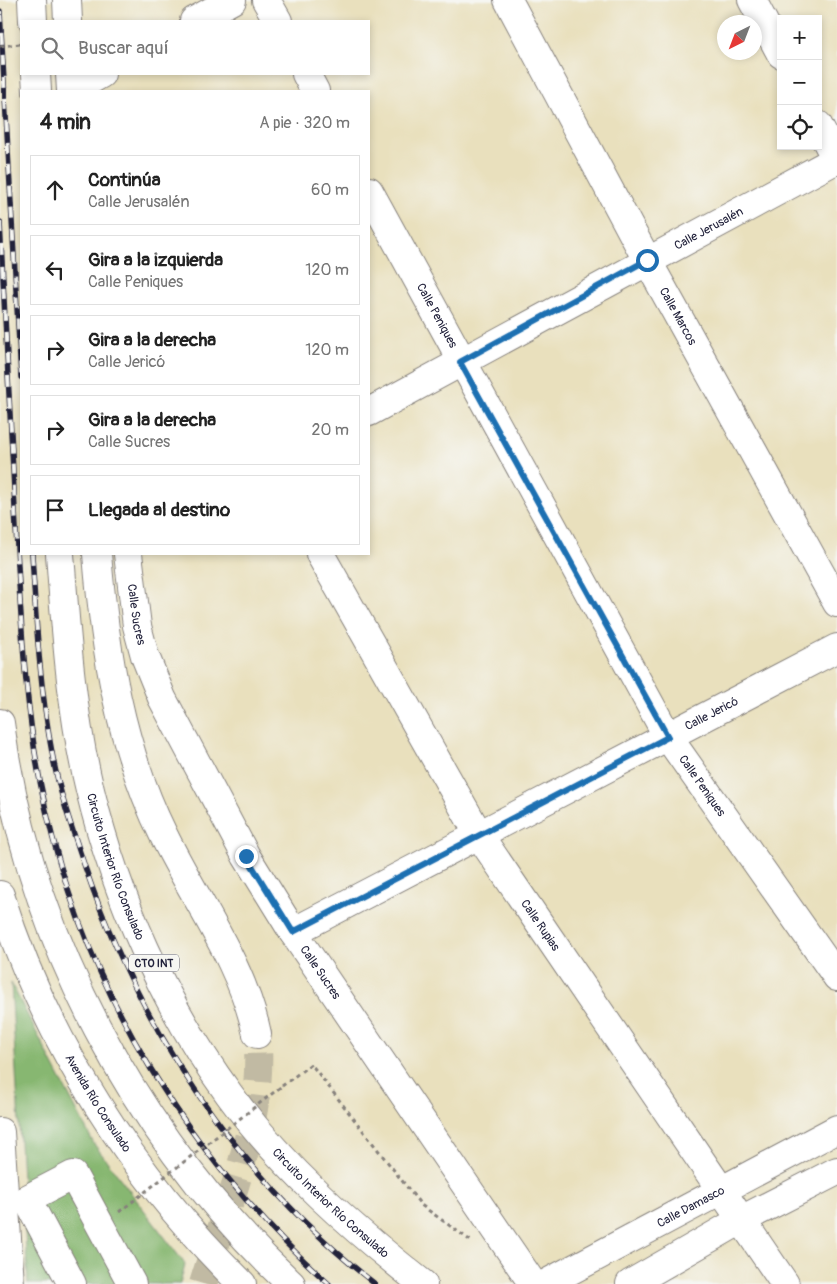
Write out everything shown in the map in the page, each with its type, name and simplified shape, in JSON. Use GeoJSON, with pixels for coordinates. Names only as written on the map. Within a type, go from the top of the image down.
{"type":"FeatureCollection","features":[{"type":"Feature","properties":{"kind":"main road"},"geometry":{"type":"LineString","coordinates":[[32,0],[33,20]]}},
{"type":"Feature","properties":{"kind":"main road"},"geometry":{"type":"LineString","coordinates":[[67,0],[68,20]]}},
{"type":"Feature","properties":{"kind":"main road"},"geometry":{"type":"LineString","coordinates":[[196,20],[232,0]]}},
{"type":"Feature","properties":{"kind":"main road"},"geometry":{"type":"LineString","coordinates":[[266,0],[277,20]]}},
{"type":"Feature","properties":{"kind":"main road","name":"Calle Marcos"},"geometry":{"type":"LineString","coordinates":[[508,0],[647,260],[837,603]]}},
{"type":"Feature","properties":{"kind":"main road"},"geometry":{"type":"LineString","coordinates":[[752,0],[777,47]]}},
{"type":"Feature","properties":{"kind":"main road"},"geometry":{"type":"LineString","coordinates":[[36,75],[37,90]]}},
{"type":"Feature","properties":{"kind":"main road"},"geometry":{"type":"LineString","coordinates":[[70,75],[71,90]]}},
{"type":"Feature","properties":{"kind":"main road"},"geometry":{"type":"LineString","coordinates":[[73,90],[99,75]]}},
{"type":"Feature","properties":{"kind":"main road"},"geometry":{"type":"LineString","coordinates":[[307,75],[314,90]]}},
{"type":"Feature","properties":{"kind":"main road"},"geometry":{"type":"LineString","coordinates":[[822,132],[837,160]]}},
{"type":"Feature","properties":{"kind":"main road","name":"Calle Jerusalén"},"geometry":{"type":"LineString","coordinates":[[370,411],[647,260],[837,160]]}},
{"type":"Feature","properties":{"kind":"main road","name":"Calle Peniques"},"geometry":{"type":"LineString","coordinates":[[370,193],[460,362],[668,737],[837,976]]}},
{"type":"Feature","properties":{"kind":"main road","name":"Circuito Interior Río Consulado"},"geometry":{"type":"LineString","coordinates":[[60,555],[68,660],[77,725],[90,790],[113,868],[133,921],[164,984],[195,1041],[230,1094],[274,1148],[382,1252],[423,1284]]}},
{"type":"Feature","properties":{"kind":"main road"},"geometry":{"type":"LineString","coordinates":[[97,555],[106,650],[119,712],[132,760],[164,836],[239,980],[253,1012],[258,1034]]}},
{"type":"Feature","properties":{"kind":"main road","name":"Calle Sucres"},"geometry":{"type":"LineString","coordinates":[[128,555],[137,626],[145,656],[162,698],[246,856],[293,932],[533,1284]]}},
{"type":"Feature","properties":{"kind":"main road","name":"Calle Rupias"},"geometry":{"type":"LineString","coordinates":[[321,555],[479,835],[785,1284]]}},
{"type":"Feature","properties":{"kind":"main road","name":"Calle Jericó"},"geometry":{"type":"LineString","coordinates":[[293,932],[837,648]]}},
{"type":"Feature","properties":{"kind":"main road"},"geometry":{"type":"LineString","coordinates":[[0,723],[9,784],[34,877],[55,934],[97,1030],[150,1119],[187,1170],[259,1254],[291,1284]]}},
{"type":"Feature","properties":{"kind":"main road","name":"Avenida Río Consulado"},"geometry":{"type":"LineString","coordinates":[[0,895],[20,952],[44,1006],[73,1062],[98,1103],[161,1196],[191,1232],[242,1284]]}},
{"type":"Feature","properties":{"kind":"main road","name":"Calle Damasco"},"geometry":{"type":"LineString","coordinates":[[545,1284],[837,1129]]}},
{"type":"Feature","properties":{"kind":"main road"},"geometry":{"type":"LineString","coordinates":[[0,1132],[3,1210],[10,1284]]}},
{"type":"Feature","properties":{"kind":"main road"},"geometry":{"type":"LineString","coordinates":[[630,1284],[741,1220],[837,1171]]}},
{"type":"Feature","properties":{"kind":"main road"},"geometry":{"type":"LineString","coordinates":[[72,1284],[27,1199],[73,1175],[132,1284]]}},
{"type":"Feature","properties":{"kind":"path"},"geometry":{"type":"LineString","coordinates":[[0,46],[20,44]]}},
{"type":"Feature","properties":{"kind":"path"},"geometry":{"type":"LineString","coordinates":[[119,1212],[311,1064],[420,1206],[475,1245]]}},
{"type":"Feature","properties":{"kind":"green space"},"geometry":{"type":"Polygon","coordinates":[[[11,983],[94,1144],[185,1264],[180,1284],[28,1284],[11,983]]]}},
{"type":"Feature","properties":{"kind":"tunnel"},"geometry":{"type":"LineString","coordinates":[[203,1284],[233,1193],[250,1129],[256,1097],[257,1034]]}},
{"type":"Feature","properties":{"kind":"railway"},"geometry":{"type":"LineString","coordinates":[[0,11],[20,360]]}},
{"type":"Feature","properties":{"kind":"railway"},"geometry":{"type":"LineString","coordinates":[[0,222],[25,670],[39,775],[64,878],[88,944],[117,1007],[151,1069],[189,1127],[232,1183],[279,1235],[329,1284]]}},
{"type":"Feature","properties":{"kind":"railway"},"geometry":{"type":"LineString","coordinates":[[32,555],[42,682],[59,786],[85,867],[108,928],[135,986],[165,1043],[200,1096],[238,1148],[280,1196],[326,1242],[375,1284]]}},
{"type":"Feature","properties":{"kind":"route"},"geometry":{"type":"LineString","coordinates":[[246,856],[293,932],[668,737],[460,362],[647,260]]}}]}
